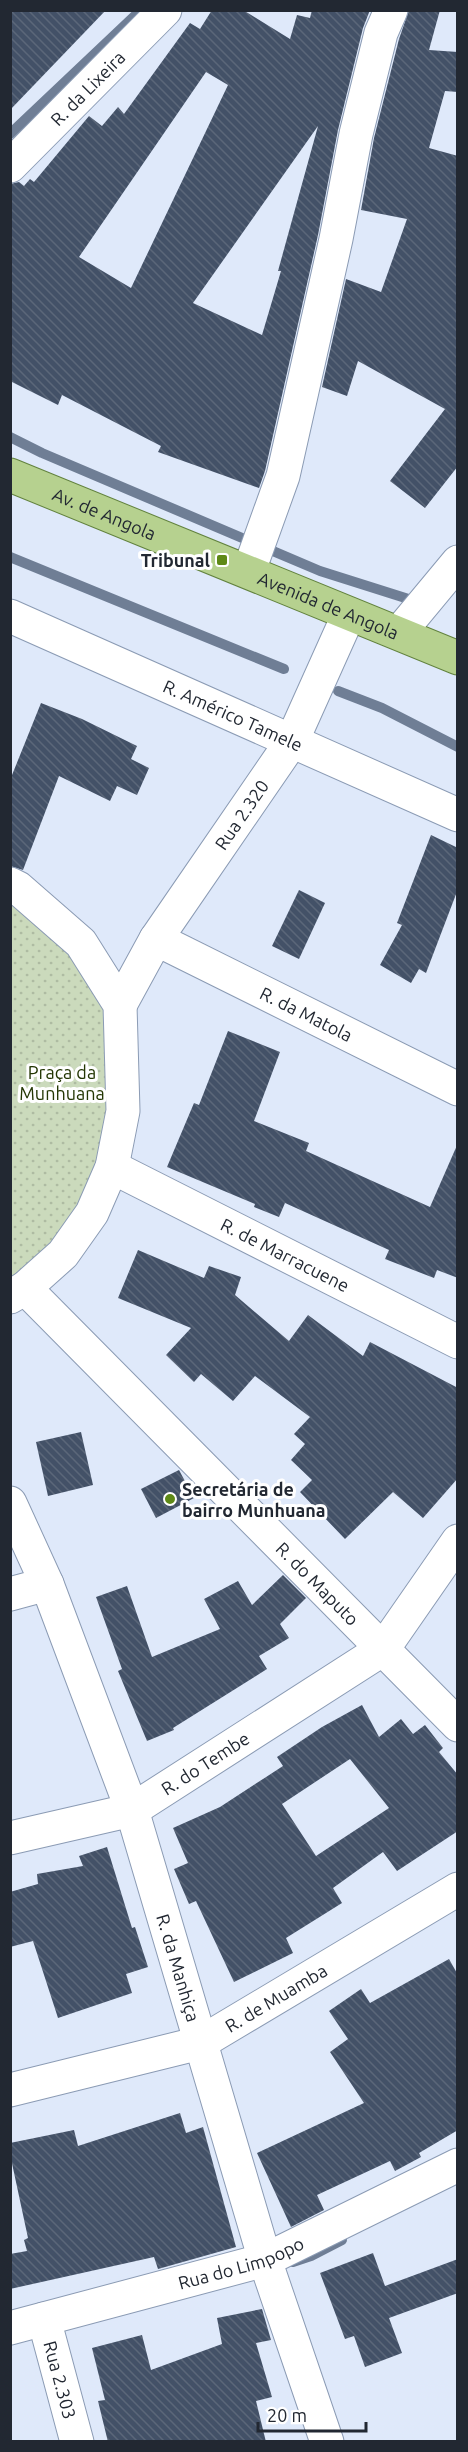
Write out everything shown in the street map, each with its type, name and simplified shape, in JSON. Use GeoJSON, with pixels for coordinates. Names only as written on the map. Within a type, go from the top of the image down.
{"type":"FeatureCollection","features":[{"type":"Feature","properties":{"kind":"main road","name":"Av. de Angola"},"geometry":{"type":"LineString","coordinates":[[10,475],[198,552]]}},
{"type":"Feature","properties":{"kind":"main road","name":"Avenida de Angola"},"geometry":{"type":"LineString","coordinates":[[198,552],[458,658]]}},
{"type":"Feature","properties":{"kind":"street","name":"R. da Lixeira"},"geometry":{"type":"LineString","coordinates":[[10,166],[165,10]]}},
{"type":"Feature","properties":{"kind":"street"},"geometry":{"type":"LineString","coordinates":[[246,570],[250,565],[283,476],[336,239],[356,134],[381,33],[391,10]]}},
{"type":"Feature","properties":{"kind":"street"},"geometry":{"type":"LineString","coordinates":[[399,633],[458,562]]}},
{"type":"Feature","properties":{"kind":"street","name":"Rua 2.320"},"geometry":{"type":"LineString","coordinates":[[120,1005],[156,939],[292,741],[349,614]]}},
{"type":"Feature","properties":{"kind":"street","name":"R. Américo Tamele"},"geometry":{"type":"LineString","coordinates":[[10,616],[458,815]]}},
{"type":"Feature","properties":{"kind":"street"},"geometry":{"type":"LineString","coordinates":[[10,884],[18,888],[81,943],[120,1005],[123,1111],[112,1167],[92,1213],[63,1254],[18,1293]]}},
{"type":"Feature","properties":{"kind":"street","name":"R. da Matola"},"geometry":{"type":"LineString","coordinates":[[156,939],[458,1089]]}},
{"type":"Feature","properties":{"kind":"street","name":"R. de Marracuene"},"geometry":{"type":"LineString","coordinates":[[112,1167],[458,1341]]}},
{"type":"Feature","properties":{"kind":"street","name":"R. do Maputo"},"geometry":{"type":"LineString","coordinates":[[18,1293],[458,1725]]}},
{"type":"Feature","properties":{"kind":"street","name":"R. da Manhiça"},"geometry":{"type":"LineString","coordinates":[[10,1503],[47,1584],[132,1810],[265,2260],[327,2442]]}},
{"type":"Feature","properties":{"kind":"street"},"geometry":{"type":"LineString","coordinates":[[383,1649],[458,1540]]}},
{"type":"Feature","properties":{"kind":"street"},"geometry":{"type":"LineString","coordinates":[[10,1594],[47,1584]]}},
{"type":"Feature","properties":{"kind":"street","name":"R. do Tembe"},"geometry":{"type":"LineString","coordinates":[[10,1838],[132,1810],[383,1649]]}},
{"type":"Feature","properties":{"kind":"street","name":"R. de Muamba"},"geometry":{"type":"LineString","coordinates":[[10,2090],[200,2043],[458,1889]]}},
{"type":"Feature","properties":{"kind":"street","name":"Rua do Limpopo"},"geometry":{"type":"LineString","coordinates":[[10,2328],[265,2260],[458,2165]]}},
{"type":"Feature","properties":{"kind":"street","name":"Rua 2.303"},"geometry":{"type":"LineString","coordinates":[[44,2319],[77,2442]]}},
{"type":"Feature","properties":{"kind":"green space","name":"Praça da Munhuana"},"geometry":{"type":"Polygon","coordinates":[[[10,893],[73,948],[110,1005],[114,1111],[82,1208],[10,1287],[10,893]]]}},
{"type":"Feature","properties":{"kind":"building"},"geometry":{"type":"Polygon","coordinates":[[[10,10],[106,10],[10,110],[10,10]]]}},
{"type":"Feature","properties":{"kind":"building"},"geometry":{"type":"Polygon","coordinates":[[[212,10],[243,10],[290,39],[297,15],[310,18],[312,10],[370,10],[363,28],[338,130],[318,235],[265,471],[259,488],[158,452],[161,446],[62,395],[58,405],[10,381],[10,184],[19,182],[24,186],[30,179],[34,182],[89,116],[102,126],[118,107],[124,114],[190,23],[200,29],[212,10]],[[206,72],[79,257],[131,288],[228,85],[206,72]],[[318,126],[193,303],[262,335],[318,126]]]}},
{"type":"Feature","properties":{"kind":"building"},"geometry":{"type":"Polygon","coordinates":[[[409,10],[440,10],[429,50],[458,52],[458,92],[445,91],[429,148],[458,156],[458,466],[425,508],[390,481],[445,409],[358,361],[347,396],[322,387],[346,279],[381,292],[407,219],[361,210],[374,138],[399,39],[409,10]]]}},
{"type":"Feature","properties":{"kind":"building"},"geometry":{"type":"Polygon","coordinates":[[[41,703],[82,719],[137,746],[131,759],[149,768],[137,795],[117,786],[110,801],[59,776],[23,870],[10,866],[10,780],[41,703]]]}},
{"type":"Feature","properties":{"kind":"building"},"geometry":{"type":"Polygon","coordinates":[[[431,835],[458,848],[458,889],[426,973],[419,969],[411,983],[380,965],[402,925],[397,923],[431,835]]]}},
{"type":"Feature","properties":{"kind":"building"},"geometry":{"type":"Polygon","coordinates":[[[299,890],[325,903],[299,959],[272,946],[299,890]]]}},
{"type":"Feature","properties":{"kind":"building"},"geometry":{"type":"Polygon","coordinates":[[[228,1031],[280,1052],[254,1121],[309,1143],[306,1151],[430,1207],[458,1143],[458,1278],[437,1270],[434,1278],[385,1259],[389,1250],[285,1203],[279,1217],[254,1207],[255,1204],[167,1167],[194,1103],[199,1105],[228,1031]]]}},
{"type":"Feature","properties":{"kind":"building"},"geometry":{"type":"Polygon","coordinates":[[[138,1250],[204,1278],[209,1266],[241,1277],[235,1295],[289,1341],[308,1315],[363,1356],[370,1342],[458,1388],[458,1478],[423,1518],[393,1492],[345,1539],[300,1492],[312,1480],[291,1460],[305,1444],[294,1434],[310,1417],[255,1376],[233,1401],[201,1374],[194,1382],[166,1355],[191,1328],[118,1298],[138,1250]]]}},
{"type":"Feature","properties":{"kind":"building"},"geometry":{"type":"Polygon","coordinates":[[[81,1432],[93,1485],[48,1496],[36,1442],[81,1432]]]}},
{"type":"Feature","properties":{"kind":"building","name":"Secretária de bairro Munhuana"},"geometry":{"type":"Polygon","coordinates":[[[179,1470],[194,1498],[156,1518],[141,1489],[179,1470]]]}},
{"type":"Feature","properties":{"kind":"building"},"geometry":{"type":"Polygon","coordinates":[[[283,1575],[306,1598],[280,1624],[289,1638],[259,1656],[267,1669],[173,1728],[174,1730],[147,1741],[118,1671],[122,1669],[96,1597],[127,1586],[152,1657],[220,1629],[204,1599],[238,1581],[252,1605],[283,1575]]]}},
{"type":"Feature","properties":{"kind":"building"},"geometry":{"type":"Polygon","coordinates":[[[362,1705],[379,1737],[401,1719],[413,1734],[425,1725],[443,1748],[439,1752],[458,1775],[458,1831],[397,1871],[383,1852],[333,1888],[342,1903],[286,1938],[293,1953],[234,1982],[196,1901],[189,1904],[174,1869],[188,1863],[173,1828],[220,1807],[283,1766],[277,1757],[322,1727],[362,1705]],[[350,1759],[282,1804],[316,1856],[389,1808],[350,1759]]]}},
{"type":"Feature","properties":{"kind":"building"},"geometry":{"type":"Polygon","coordinates":[[[107,1847],[132,1928],[135,1927],[148,1967],[126,1974],[132,1993],[58,2018],[33,1941],[10,1947],[10,1892],[38,1884],[37,1874],[83,1866],[79,1856],[107,1847]]]}},
{"type":"Feature","properties":{"kind":"building"},"geometry":{"type":"Polygon","coordinates":[[[449,1959],[458,1975],[458,2130],[419,2153],[421,2157],[395,2171],[390,2161],[317,2195],[324,2210],[291,2227],[257,2153],[364,2103],[330,2052],[348,2039],[329,2011],[361,1989],[370,2003],[449,1959]]]}},
{"type":"Feature","properties":{"kind":"building"},"geometry":{"type":"Polygon","coordinates":[[[180,2113],[186,2133],[203,2127],[236,2247],[158,2269],[154,2257],[10,2289],[10,2254],[27,2251],[24,2240],[28,2238],[10,2154],[10,2143],[74,2130],[78,2146],[180,2113]]]}},
{"type":"Feature","properties":{"kind":"building"},"geometry":{"type":"Polygon","coordinates":[[[373,2253],[385,2286],[458,2259],[458,2293],[389,2318],[402,2353],[365,2367],[354,2336],[345,2339],[320,2273],[373,2253]]]}},
{"type":"Feature","properties":{"kind":"building"},"geometry":{"type":"Polygon","coordinates":[[[262,2309],[271,2340],[256,2343],[272,2397],[256,2401],[266,2442],[108,2442],[98,2401],[105,2400],[92,2348],[142,2335],[151,2370],[222,2344],[217,2318],[262,2309]]]}},
{"type":"Feature","properties":{"kind":"waterway"},"geometry":{"type":"LineString","coordinates":[[10,134],[141,10]]}},
{"type":"Feature","properties":{"kind":"waterway"},"geometry":{"type":"LineString","coordinates":[[10,437],[42,453],[320,571],[418,602]]}},
{"type":"Feature","properties":{"kind":"waterway"},"geometry":{"type":"LineString","coordinates":[[10,557],[284,669]]}},
{"type":"Feature","properties":{"kind":"waterway"},"geometry":{"type":"LineString","coordinates":[[338,691],[382,708],[458,747]]}},
{"type":"Feature","properties":{"kind":"waterway"},"geometry":{"type":"LineString","coordinates":[[293,2262],[311,2256],[342,2240]]}},
{"type":"Feature","properties":{"kind":"place","name":"Tribunal"},"geometry":{"type":"Point","coordinates":[222,560]}},
{"type":"Feature","properties":{"kind":"place","name":"Secretária de bairro Munhuana"},"geometry":{"type":"Point","coordinates":[170,1499]}}]}
